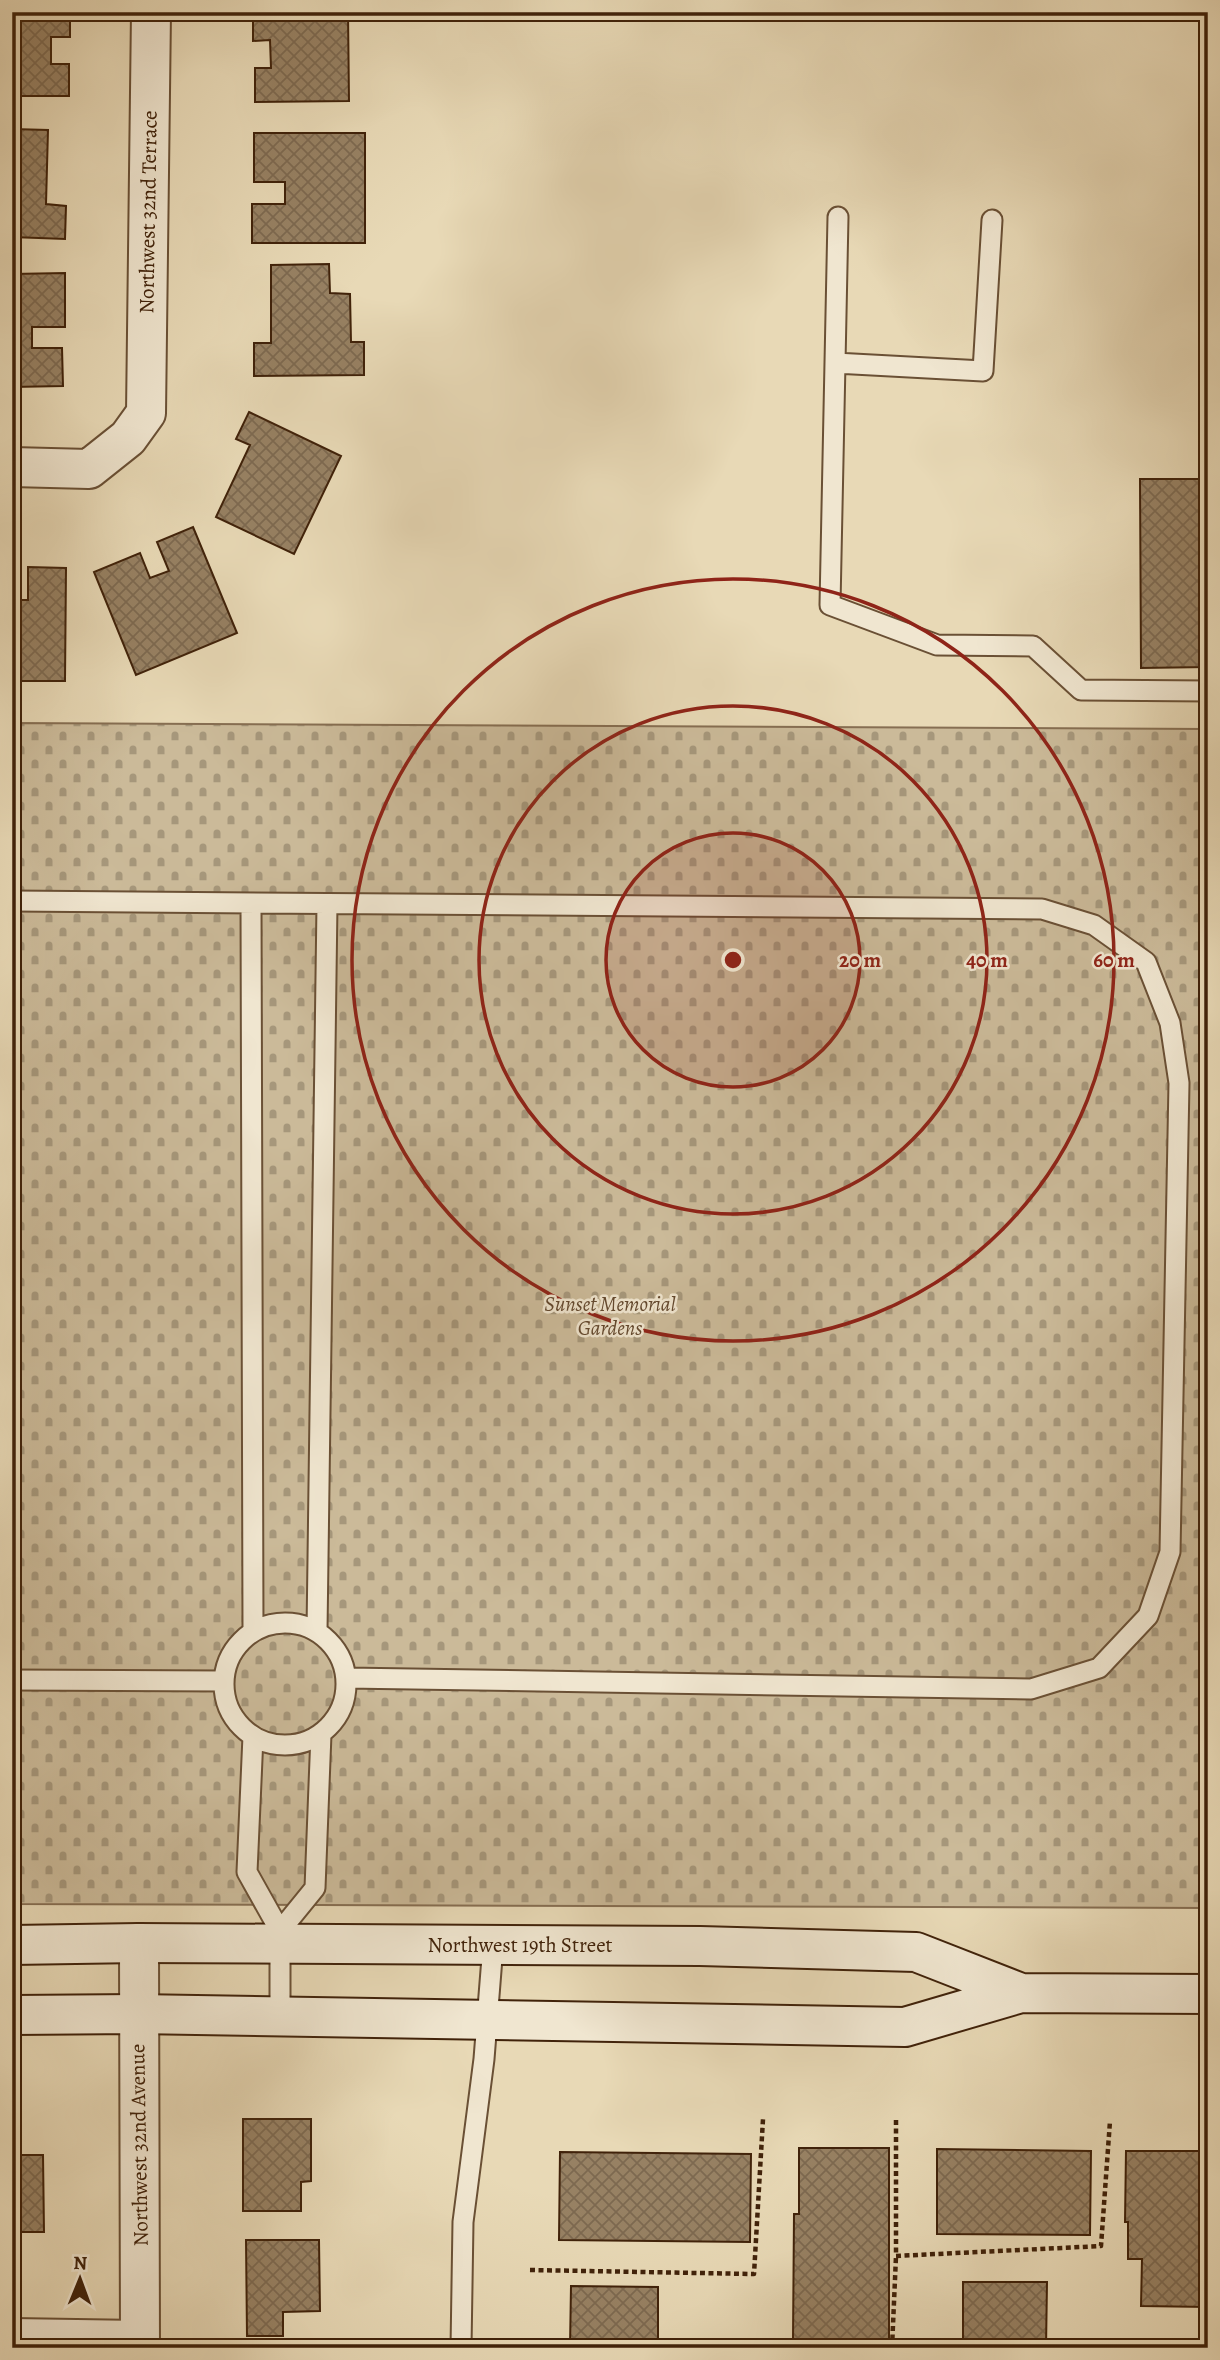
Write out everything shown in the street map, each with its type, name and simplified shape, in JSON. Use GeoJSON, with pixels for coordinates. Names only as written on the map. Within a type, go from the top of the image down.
{"type":"FeatureCollection","features":[{"type":"Feature","properties":{"kind":"street","name":"Northwest 32nd Terrace"},"geometry":{"type":"LineString","coordinates":[[12,467],[89,468],[128,438],[146,412],[151,12]]}},
{"type":"Feature","properties":{"kind":"street","name":"Northwest 19th Street"},"geometry":{"type":"LineString","coordinates":[[12,1945],[280,1937],[493,1945],[700,1946],[916,1952],[1021,1993]]}},
{"type":"Feature","properties":{"kind":"street","name":"Northwest 32nd Avenue"},"geometry":{"type":"LineString","coordinates":[[139,1943],[137,2014],[140,2344]]}},
{"type":"Feature","properties":{"kind":"street","name":"Northwest 19th Street"},"geometry":{"type":"LineString","coordinates":[[12,2015],[137,2014],[905,2027],[1021,1993],[1208,1994]]}},
{"type":"Feature","properties":{"kind":"street"},"geometry":{"type":"LineString","coordinates":[[12,2338],[140,2344]]}},
{"type":"Feature","properties":{"kind":"lane"},"geometry":{"type":"LineString","coordinates":[[838,217],[830,605],[937,645],[1032,646],[1081,690],[1208,691]]}},
{"type":"Feature","properties":{"kind":"lane"},"geometry":{"type":"LineString","coordinates":[[835,363],[983,371],[992,220]]}},
{"type":"Feature","properties":{"kind":"lane"},"geometry":{"type":"LineString","coordinates":[[12,901],[1042,909],[1094,925],[1146,962],[1170,1023],[1179,1083],[1170,1552],[1148,1616],[1098,1668],[1031,1689],[347,1678]]}},
{"type":"Feature","properties":{"kind":"lane"},"geometry":{"type":"LineString","coordinates":[[251,903],[253,1631]]}},
{"type":"Feature","properties":{"kind":"lane"},"geometry":{"type":"LineString","coordinates":[[317,1632],[327,904]]}},
{"type":"Feature","properties":{"kind":"lane"},"geometry":{"type":"LineString","coordinates":[[285,1622],[302,1625],[317,1632],[331,1644],[342,1660],[347,1678],[344,1700],[336,1718],[321,1734],[305,1742],[287,1745],[269,1743],[253,1736],[240,1726],[224,1697],[223,1681],[228,1661],[238,1644],[253,1631],[269,1624],[285,1622]]}},
{"type":"Feature","properties":{"kind":"lane"},"geometry":{"type":"LineString","coordinates":[[12,1680],[223,1681]]}},
{"type":"Feature","properties":{"kind":"lane"},"geometry":{"type":"LineString","coordinates":[[280,1937],[315,1888],[321,1734]]}},
{"type":"Feature","properties":{"kind":"lane"},"geometry":{"type":"LineString","coordinates":[[253,1736],[247,1872],[280,1937],[280,2017]]}},
{"type":"Feature","properties":{"kind":"lane"},"geometry":{"type":"LineString","coordinates":[[461,2348],[463,2222],[487,2021],[493,1945]]}},
{"type":"Feature","properties":{"kind":"path"},"geometry":{"type":"LineString","coordinates":[[530,2270],[754,2274],[763,2119]]}},
{"type":"Feature","properties":{"kind":"path"},"geometry":{"type":"LineString","coordinates":[[892,2348],[896,2256],[896,2120]]}},
{"type":"Feature","properties":{"kind":"path"},"geometry":{"type":"LineString","coordinates":[[896,2256],[1101,2246],[1110,2121]]}},
{"type":"Feature","properties":{"kind":"green space","name":"Sunset Memorial Gardens"},"geometry":{"type":"Polygon","coordinates":[[[12,723],[1208,729],[1208,1908],[12,1904],[12,723]]]}},
{"type":"Feature","properties":{"kind":"building"},"geometry":{"type":"Polygon","coordinates":[[[12,12],[70,12],[70,37],[51,37],[51,64],[69,64],[69,96],[12,96],[12,12]]]}},
{"type":"Feature","properties":{"kind":"building"},"geometry":{"type":"Polygon","coordinates":[[[253,12],[348,12],[349,101],[255,102],[255,68],[271,68],[270,40],[253,41],[253,12]]]}},
{"type":"Feature","properties":{"kind":"building"},"geometry":{"type":"Polygon","coordinates":[[[12,129],[48,130],[46,204],[66,206],[65,239],[12,237],[12,129]]]}},
{"type":"Feature","properties":{"kind":"building"},"geometry":{"type":"Polygon","coordinates":[[[254,133],[365,133],[365,243],[252,243],[252,204],[285,204],[285,182],[254,182],[254,133]]]}},
{"type":"Feature","properties":{"kind":"building"},"geometry":{"type":"Polygon","coordinates":[[[329,264],[330,293],[350,294],[351,342],[364,342],[364,375],[254,376],[254,343],[271,343],[271,265],[329,264]]]}},
{"type":"Feature","properties":{"kind":"building"},"geometry":{"type":"Polygon","coordinates":[[[65,273],[65,327],[32,327],[32,348],[62,348],[63,386],[12,387],[12,274],[65,273]]]}},
{"type":"Feature","properties":{"kind":"building"},"geometry":{"type":"Polygon","coordinates":[[[249,412],[341,456],[294,554],[216,517],[250,445],[236,439],[249,412]]]}},
{"type":"Feature","properties":{"kind":"building"},"geometry":{"type":"Polygon","coordinates":[[[1140,479],[1208,479],[1208,667],[1141,668],[1140,479]]]}},
{"type":"Feature","properties":{"kind":"building"},"geometry":{"type":"Polygon","coordinates":[[[193,527],[237,633],[136,675],[94,572],[140,553],[150,578],[169,571],[157,542],[193,527]]]}},
{"type":"Feature","properties":{"kind":"building"},"geometry":{"type":"Polygon","coordinates":[[[28,567],[66,568],[65,681],[13,681],[12,600],[28,600],[28,567]]]}},
{"type":"Feature","properties":{"kind":"building"},"geometry":{"type":"Polygon","coordinates":[[[243,2119],[311,2119],[311,2181],[301,2182],[301,2211],[243,2211],[243,2119]]]}},
{"type":"Feature","properties":{"kind":"building"},"geometry":{"type":"Polygon","coordinates":[[[799,2148],[889,2148],[889,2341],[793,2341],[794,2214],[799,2214],[799,2148]]]}},
{"type":"Feature","properties":{"kind":"building"},"geometry":{"type":"Polygon","coordinates":[[[937,2149],[1091,2151],[1090,2235],[937,2234],[937,2149]]]}},
{"type":"Feature","properties":{"kind":"building"},"geometry":{"type":"Polygon","coordinates":[[[1126,2151],[1208,2151],[1208,2307],[1141,2306],[1142,2259],[1128,2259],[1128,2222],[1125,2222],[1126,2151]]]}},
{"type":"Feature","properties":{"kind":"building"},"geometry":{"type":"Polygon","coordinates":[[[560,2152],[751,2154],[750,2242],[559,2240],[560,2152]]]}},
{"type":"Feature","properties":{"kind":"building"},"geometry":{"type":"Polygon","coordinates":[[[12,2155],[43,2155],[44,2232],[12,2232],[12,2155]]]}},
{"type":"Feature","properties":{"kind":"building"},"geometry":{"type":"Polygon","coordinates":[[[246,2240],[319,2240],[320,2311],[283,2312],[283,2336],[247,2336],[246,2240]]]}},
{"type":"Feature","properties":{"kind":"building"},"geometry":{"type":"Polygon","coordinates":[[[963,2282],[1047,2282],[1046,2348],[958,2348],[963,2347],[963,2282]]]}},
{"type":"Feature","properties":{"kind":"building"},"geometry":{"type":"Polygon","coordinates":[[[571,2286],[658,2287],[658,2348],[570,2348],[571,2286]]]}}]}
